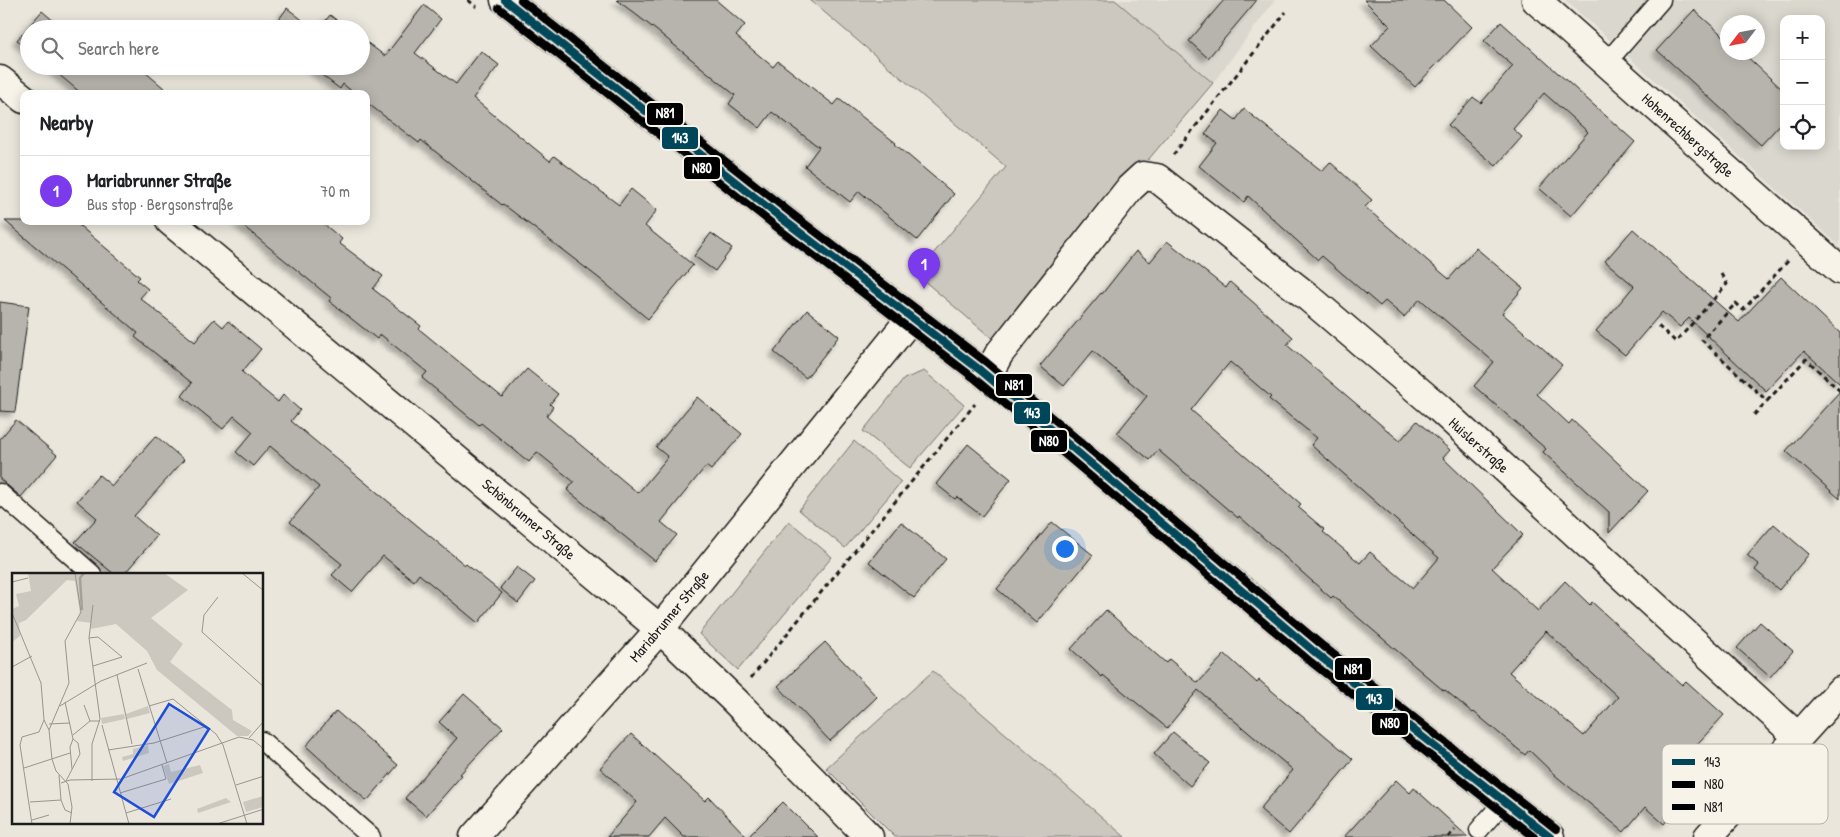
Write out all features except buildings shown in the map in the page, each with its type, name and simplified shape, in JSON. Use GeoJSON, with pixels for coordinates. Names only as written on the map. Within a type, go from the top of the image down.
{"type":"FeatureCollection","features":[{"type":"Feature","properties":{"kind":"street"},"geometry":{"type":"LineString","coordinates":[[505,0],[777,215],[911,318],[982,388],[1550,837]]}},
{"type":"Feature","properties":{"kind":"street","name":"Hohenrechbergstraße"},"geometry":{"type":"LineString","coordinates":[[1536,0],[1840,270]]}},
{"type":"Feature","properties":{"kind":"street"},"geometry":{"type":"LineString","coordinates":[[0,80],[20,96]]}},
{"type":"Feature","properties":{"kind":"street"},"geometry":{"type":"LineString","coordinates":[[982,388],[999,354],[1130,188],[1150,177]]}},
{"type":"Feature","properties":{"kind":"street","name":"Huislerstraße"},"geometry":{"type":"LineString","coordinates":[[1150,177],[1308,297],[1440,409],[1798,737]]}},
{"type":"Feature","properties":{"kind":"street","name":"Schönbrunner Straße"},"geometry":{"type":"LineString","coordinates":[[175,225],[660,629],[734,700],[868,837]]}},
{"type":"Feature","properties":{"kind":"street","name":"Mariabrunner Straße"},"geometry":{"type":"LineString","coordinates":[[474,837],[660,629],[911,318]]}},
{"type":"Feature","properties":{"kind":"street"},"geometry":{"type":"LineString","coordinates":[[1792,744],[1840,692]]}},
{"type":"Feature","properties":{"kind":"street"},"geometry":{"type":"LineString","coordinates":[[1708,837],[1720,824]]}},
{"type":"Feature","properties":{"kind":"lane"},"geometry":{"type":"LineString","coordinates":[[1607,62],[1661,0]]}},
{"type":"Feature","properties":{"kind":"lane"},"geometry":{"type":"LineString","coordinates":[[0,493],[91,573]]}},
{"type":"Feature","properties":{"kind":"lane"},"geometry":{"type":"LineString","coordinates":[[264,743],[371,837]]}},
{"type":"Feature","properties":{"kind":"lane"},"geometry":{"type":"LineString","coordinates":[[1479,830],[1504,801]]}},
{"type":"Feature","properties":{"kind":"path"},"geometry":{"type":"LineString","coordinates":[[1150,177],[1164,166],[1286,12]]}},
{"type":"Feature","properties":{"kind":"path"},"geometry":{"type":"LineString","coordinates":[[1767,401],[1702,340],[1736,304],[1743,310],[1806,240]]}},
{"type":"Feature","properties":{"kind":"path"},"geometry":{"type":"LineString","coordinates":[[1658,326],[1676,342],[1727,284],[1721,274]]}},
{"type":"Feature","properties":{"kind":"path"},"geometry":{"type":"LineString","coordinates":[[1754,415],[1806,359],[1840,391]]}},
{"type":"Feature","properties":{"kind":"path"},"geometry":{"type":"LineString","coordinates":[[734,700],[982,388]]}},
{"type":"Feature","properties":{"kind":"shaded area"},"geometry":{"type":"Polygon","coordinates":[[[810,0],[1115,0],[1213,83],[995,341],[916,274],[1006,167],[810,0]]]}},
{"type":"Feature","properties":{"kind":"shaded area"},"geometry":{"type":"Polygon","coordinates":[[[1115,0],[1275,0],[1213,83],[1115,0]]]}},
{"type":"Feature","properties":{"kind":"shaded area"},"geometry":{"type":"Polygon","coordinates":[[[1565,0],[1840,0],[1840,246],[1565,0]]]}},
{"type":"Feature","properties":{"kind":"shaded area"},"geometry":{"type":"Polygon","coordinates":[[[924,371],[964,405],[910,468],[863,431],[904,379],[924,371]]]}},
{"type":"Feature","properties":{"kind":"shaded area"},"geometry":{"type":"Polygon","coordinates":[[[854,441],[901,482],[845,548],[799,510],[854,441]]]}},
{"type":"Feature","properties":{"kind":"shaded area"},"geometry":{"type":"Polygon","coordinates":[[[789,521],[832,557],[738,670],[699,634],[789,521]]]}},
{"type":"Feature","properties":{"kind":"shaded area"},"geometry":{"type":"Polygon","coordinates":[[[933,671],[1125,837],[895,837],[826,768],[933,671]]]}},
{"type":"Feature","properties":{"kind":"transit line","name":"143"},"geometry":{"type":"LineString","coordinates":[[505,0],[785,221],[980,370],[1317,654],[1550,837]]}},
{"type":"Feature","properties":{"kind":"transit line","name":"N81"},"geometry":{"type":"LineString","coordinates":[[521,0],[791,213],[986,362],[1323,646],[1556,829]]}},
{"type":"Feature","properties":{"kind":"transit line","name":"N80"},"geometry":{"type":"LineString","coordinates":[[499,8],[779,229],[974,378],[1311,662],[1534,837]]}},
{"type":"Feature","properties":{"kind":"place","name":"Mariabrunner Straße"},"geometry":{"type":"Point","coordinates":[924,289]}}]}
